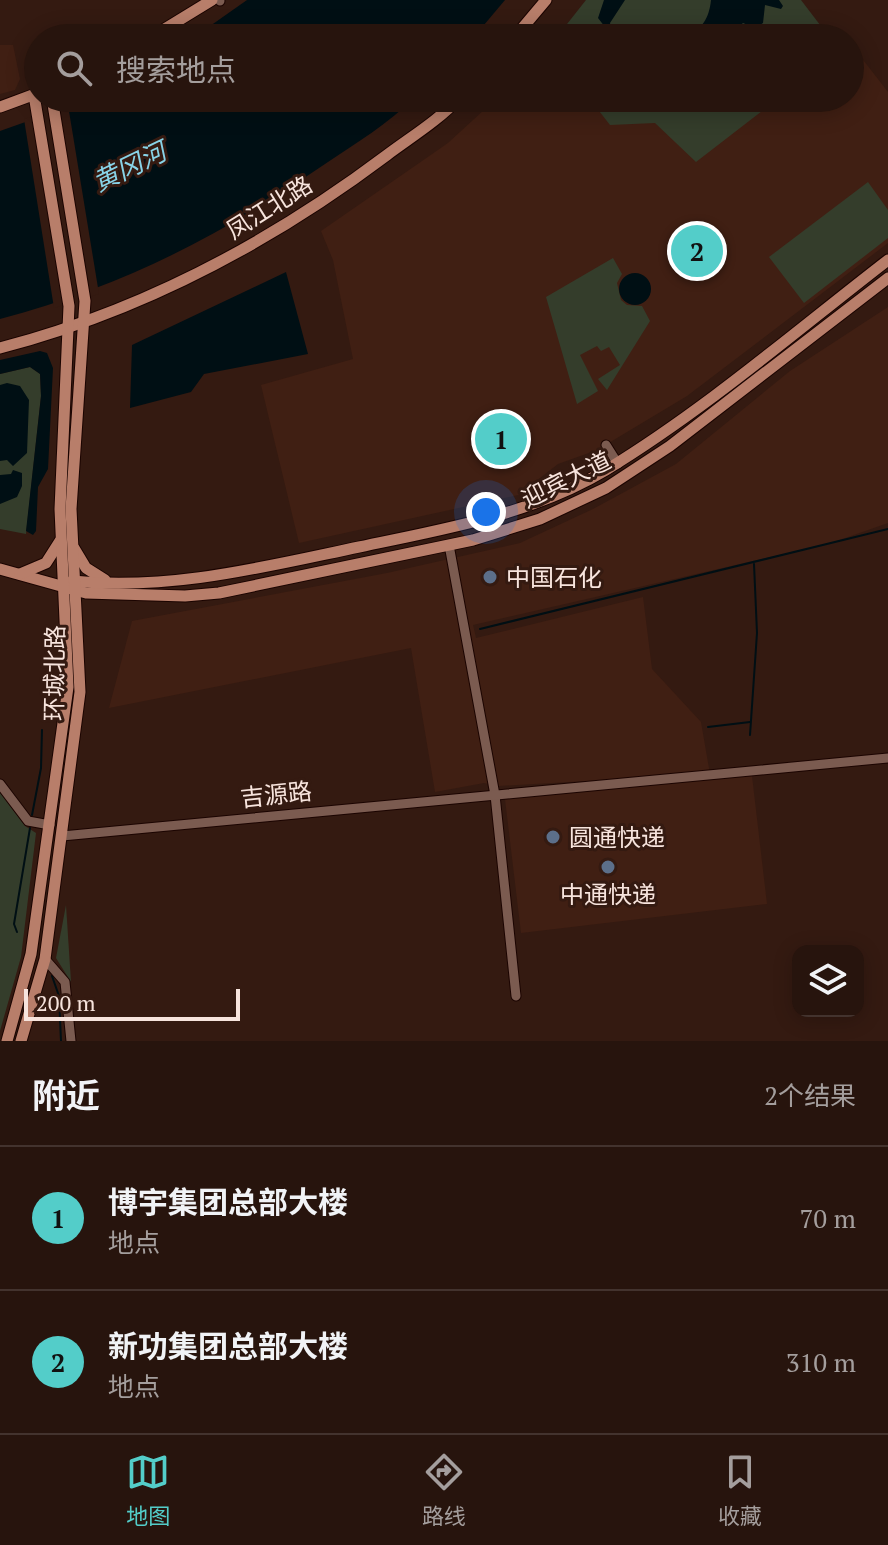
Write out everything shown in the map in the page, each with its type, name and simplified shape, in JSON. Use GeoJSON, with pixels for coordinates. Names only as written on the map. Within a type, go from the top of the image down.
{"type":"FeatureCollection","features":[{"type":"Feature","properties":{"kind":"main road"},"geometry":{"type":"LineString","coordinates":[[173,24],[212,0]]}},
{"type":"Feature","properties":{"kind":"main road"},"geometry":{"type":"LineString","coordinates":[[526,24],[546,0]]}},
{"type":"Feature","properties":{"kind":"main road"},"geometry":{"type":"LineString","coordinates":[[0,107],[24,98]]}},
{"type":"Feature","properties":{"kind":"main road","name":"环城北路"},"geometry":{"type":"LineString","coordinates":[[7,1041],[31,954],[68,687],[69,306],[38,112]]}},
{"type":"Feature","properties":{"kind":"main road","name":"环城北路"},"geometry":{"type":"LineString","coordinates":[[54,112],[85,301],[66,536]]}},
{"type":"Feature","properties":{"kind":"main road","name":"凤江北路"},"geometry":{"type":"LineString","coordinates":[[0,348],[83,324],[205,271],[292,223],[373,166],[441,112]]}},
{"type":"Feature","properties":{"kind":"main road","name":"迎宾大道"},"geometry":{"type":"LineString","coordinates":[[67,584],[217,577],[502,514],[604,471],[661,434],[888,260]]}},
{"type":"Feature","properties":{"kind":"main road","name":"迎宾大道"},"geometry":{"type":"LineString","coordinates":[[67,584],[86,593],[138,596],[208,594],[449,545],[507,529],[584,498],[670,446],[888,278]]}},
{"type":"Feature","properties":{"kind":"main road"},"geometry":{"type":"LineString","coordinates":[[661,434],[670,446]]}},
{"type":"Feature","properties":{"kind":"main road"},"geometry":{"type":"LineString","coordinates":[[578,483],[584,498]]}},
{"type":"Feature","properties":{"kind":"main road"},"geometry":{"type":"LineString","coordinates":[[502,514],[507,529]]}},
{"type":"Feature","properties":{"kind":"main road"},"geometry":{"type":"LineString","coordinates":[[414,535],[417,551]]}},
{"type":"Feature","properties":{"kind":"main road"},"geometry":{"type":"LineString","coordinates":[[18,574],[46,563],[66,536],[86,568],[119,583]]}},
{"type":"Feature","properties":{"kind":"main road"},"geometry":{"type":"LineString","coordinates":[[0,569],[67,584]]}},
{"type":"Feature","properties":{"kind":"main road","name":"环城北路"},"geometry":{"type":"LineString","coordinates":[[21,1041],[45,959],[80,692],[78,623],[67,584]]}},
{"type":"Feature","properties":{"kind":"main road"},"geometry":{"type":"LineString","coordinates":[[50,825],[62,831]]}},
{"type":"Feature","properties":{"kind":"street"},"geometry":{"type":"LineString","coordinates":[[606,445],[618,464]]}},
{"type":"Feature","properties":{"kind":"street"},"geometry":{"type":"LineString","coordinates":[[449,545],[495,795],[516,996]]}},
{"type":"Feature","properties":{"kind":"street","name":"吉源路"},"geometry":{"type":"LineString","coordinates":[[62,831],[888,758]]}},
{"type":"Feature","properties":{"kind":"street"},"geometry":{"type":"LineString","coordinates":[[0,784],[28,821],[50,825]]}},
{"type":"Feature","properties":{"kind":"street"},"geometry":{"type":"LineString","coordinates":[[45,959],[65,982],[71,1041]]}},
{"type":"Feature","properties":{"kind":"shaded area"},"geometry":{"type":"Polygon","coordinates":[[[0,45],[13,45],[20,79],[15,90],[0,94],[0,45]]]}},
{"type":"Feature","properties":{"kind":"shaded area"},"geometry":{"type":"Polygon","coordinates":[[[864,61],[888,92],[888,243],[687,396],[597,450],[558,464],[518,495],[299,543],[261,385],[353,359],[333,260],[321,231],[448,143],[482,112],[864,112],[864,61]]]}},
{"type":"Feature","properties":{"kind":"shaded area"},"geometry":{"type":"Polygon","coordinates":[[[888,307],[888,523],[828,544],[473,625],[476,638],[643,597],[652,669],[701,722],[710,774],[752,776],[767,904],[521,933],[505,799],[692,775],[499,786],[484,783],[435,792],[411,648],[109,708],[132,621],[387,573],[520,543],[593,509],[676,464],[790,371],[888,307]]]}},
{"type":"Feature","properties":{"kind":"green space"},"geometry":{"type":"Polygon","coordinates":[[[586,0],[801,0],[819,24],[567,24],[586,0]]]}},
{"type":"Feature","properties":{"kind":"green space"},"geometry":{"type":"Polygon","coordinates":[[[600,112],[761,112],[696,162],[655,123],[610,125],[600,112]]]}},
{"type":"Feature","properties":{"kind":"green space"},"geometry":{"type":"Polygon","coordinates":[[[868,182],[888,210],[888,238],[804,303],[769,257],[868,182]]]}},
{"type":"Feature","properties":{"kind":"green space"},"geometry":{"type":"Polygon","coordinates":[[[613,258],[622,274],[617,283],[621,300],[627,305],[642,306],[650,321],[607,390],[598,379],[620,365],[609,347],[601,351],[597,346],[580,355],[598,391],[577,404],[546,297],[613,258]]]}},
{"type":"Feature","properties":{"kind":"green space"},"geometry":{"type":"Polygon","coordinates":[[[30,367],[40,374],[41,396],[26,534],[0,529],[0,374],[30,367]]]}},
{"type":"Feature","properties":{"kind":"green space"},"geometry":{"type":"Polygon","coordinates":[[[0,793],[25,826],[36,833],[21,957],[0,1031],[0,793]]]}},
{"type":"Feature","properties":{"kind":"green space"},"geometry":{"type":"Polygon","coordinates":[[[66,905],[71,982],[56,958],[66,905]]]}},
{"type":"Feature","properties":{"kind":"water"},"geometry":{"type":"Polygon","coordinates":[[[247,0],[505,0],[485,24],[213,24],[247,0]]]}},
{"type":"Feature","properties":{"kind":"water"},"geometry":{"type":"Polygon","coordinates":[[[604,0],[625,0],[610,24],[603,24],[598,18],[604,0]]]}},
{"type":"Feature","properties":{"kind":"water"},"geometry":{"type":"Polygon","coordinates":[[[711,0],[779,0],[783,6],[781,9],[765,5],[761,24],[703,24],[711,0]]]}},
{"type":"Feature","properties":{"kind":"water","name":"黄冈河"},"geometry":{"type":"Polygon","coordinates":[[[54,112],[398,112],[286,190],[209,236],[88,291],[0,319],[0,131],[54,112]]]}},
{"type":"Feature","properties":{"kind":"water"},"geometry":{"type":"Polygon","coordinates":[[[286,272],[308,354],[204,374],[191,392],[130,408],[132,345],[286,272]]]}},
{"type":"Feature","properties":{"kind":"water"},"geometry":{"type":"Polygon","coordinates":[[[635,273],[646,278],[651,289],[646,300],[635,305],[624,300],[619,289],[624,278],[635,273]]]}},
{"type":"Feature","properties":{"kind":"water"},"geometry":{"type":"Polygon","coordinates":[[[40,351],[47,353],[53,368],[48,469],[38,487],[36,531],[33,535],[26,531],[41,396],[40,374],[30,367],[0,374],[0,360],[40,351]]]}},
{"type":"Feature","properties":{"kind":"water"},"geometry":{"type":"Polygon","coordinates":[[[0,385],[20,386],[29,400],[27,453],[13,466],[7,460],[0,461],[0,385]]]}},
{"type":"Feature","properties":{"kind":"water"},"geometry":{"type":"Polygon","coordinates":[[[13,470],[22,473],[22,486],[17,497],[0,504],[0,475],[11,474],[13,470]]]}},
{"type":"Feature","properties":{"kind":"pier"},"geometry":{"type":"Polygon","coordinates":[[[46,112],[69,112],[99,294],[54,308],[24,119],[46,112]]]}},
{"type":"Feature","properties":{"kind":"waterway"},"geometry":{"type":"LineString","coordinates":[[480,629],[888,529]]}},
{"type":"Feature","properties":{"kind":"waterway"},"geometry":{"type":"LineString","coordinates":[[750,735],[757,633],[754,564]]}},
{"type":"Feature","properties":{"kind":"waterway"},"geometry":{"type":"LineString","coordinates":[[708,727],[750,722]]}},
{"type":"Feature","properties":{"kind":"waterway"},"geometry":{"type":"LineString","coordinates":[[32,815],[41,768],[42,730]]}},
{"type":"Feature","properties":{"kind":"waterway"},"geometry":{"type":"LineString","coordinates":[[17,932],[14,924],[30,828]]}},
{"type":"Feature","properties":{"kind":"waterway"},"geometry":{"type":"LineString","coordinates":[[52,976],[59,996],[61,1041]]}},
{"type":"Feature","properties":{"kind":"place","name":"新功集团总部大楼"},"geometry":{"type":"Point","coordinates":[697,251]}},
{"type":"Feature","properties":{"kind":"place","name":"博宇集团总部大楼"},"geometry":{"type":"Point","coordinates":[501,439]}},
{"type":"Feature","properties":{"kind":"place","name":"中国石化"},"geometry":{"type":"Point","coordinates":[490,577]}},
{"type":"Feature","properties":{"kind":"place","name":"圆通快递"},"geometry":{"type":"Point","coordinates":[553,837]}},
{"type":"Feature","properties":{"kind":"place","name":"中通快递"},"geometry":{"type":"Point","coordinates":[608,867]}}]}
